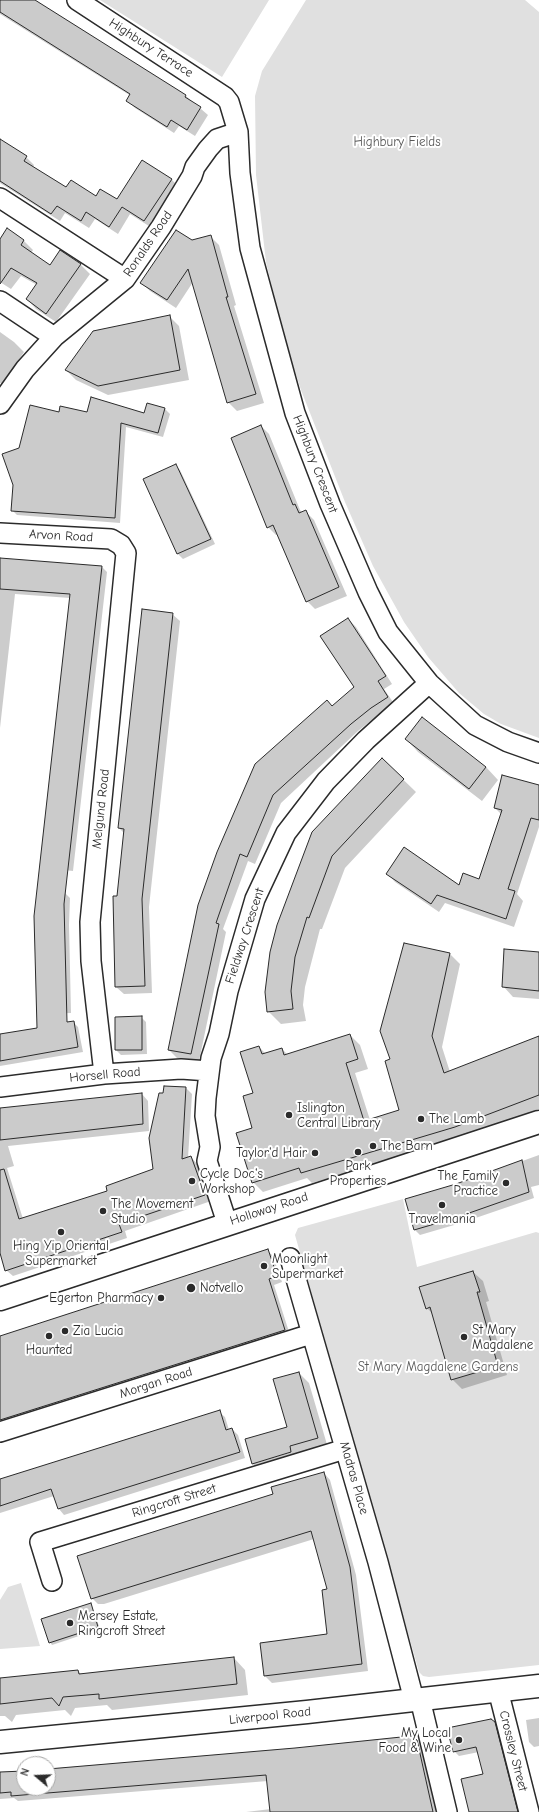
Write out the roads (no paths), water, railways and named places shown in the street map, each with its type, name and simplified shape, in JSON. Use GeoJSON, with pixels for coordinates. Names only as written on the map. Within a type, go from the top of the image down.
{"type":"FeatureCollection","features":[{"type":"Feature","properties":{"kind":"main road","name":"Holloway Road"},"geometry":{"type":"LineString","coordinates":[[0,1299],[227,1223],[451,1152],[539,1122]]}},
{"type":"Feature","properties":{"kind":"main road","name":"Liverpool Road"},"geometry":{"type":"LineString","coordinates":[[0,1742],[250,1718],[539,1686]]}},
{"type":"Feature","properties":{"kind":"street","name":"Highbury Terrace"},"geometry":{"type":"LineString","coordinates":[[77,0],[225,97]]}},
{"type":"Feature","properties":{"kind":"street","name":"Highbury Crescent"},"geometry":{"type":"LineString","coordinates":[[225,97],[233,111],[238,132],[240,173],[250,248],[295,413],[330,504],[368,592],[388,632],[429,683],[475,725],[508,742],[539,753]]}},
{"type":"Feature","properties":{"kind":"street","name":"Ronalds Road"},"geometry":{"type":"LineString","coordinates":[[0,404],[26,369],[54,337],[125,279],[161,227],[192,176],[195,167],[217,139],[238,132]]}},
{"type":"Feature","properties":{"kind":"street"},"geometry":{"type":"LineString","coordinates":[[0,198],[125,279]]}},
{"type":"Feature","properties":{"kind":"street"},"geometry":{"type":"LineString","coordinates":[[0,301],[54,337]]}},
{"type":"Feature","properties":{"kind":"street","name":"Arvon Road"},"geometry":{"type":"LineString","coordinates":[[0,533],[111,539],[121,545]]}},
{"type":"Feature","properties":{"kind":"street","name":"Melgund Road"},"geometry":{"type":"LineString","coordinates":[[104,1074],[91,961],[90,922],[126,554],[121,545]]}},
{"type":"Feature","properties":{"kind":"street","name":"Fieldway Crescent"},"geometry":{"type":"LineString","coordinates":[[227,1223],[207,1161],[210,1147],[205,1116],[211,1058],[219,1034],[228,991],[255,899],[286,833],[326,781],[366,740],[429,683]]}},
{"type":"Feature","properties":{"kind":"street","name":"Horsell Road"},"geometry":{"type":"LineString","coordinates":[[0,1087],[104,1074],[181,1069],[209,1071]]}},
{"type":"Feature","properties":{"kind":"street","name":"Madras Place"},"geometry":{"type":"LineString","coordinates":[[290,1258],[378,1562],[448,1812]]}},
{"type":"Feature","properties":{"kind":"street","name":"Morgan Road"},"geometry":{"type":"LineString","coordinates":[[0,1432],[311,1334]]}},
{"type":"Feature","properties":{"kind":"street","name":"Ringcroft Street"},"geometry":{"type":"LineString","coordinates":[[52,1580],[40,1542],[345,1449]]}},
{"type":"Feature","properties":{"kind":"street","name":"Crossley Street"},"geometry":{"type":"LineString","coordinates":[[498,1690],[528,1812]]}},
{"type":"Feature","properties":{"kind":"place","name":"Islington Central Library"},"geometry":{"type":"Point","coordinates":[289,1115]}},
{"type":"Feature","properties":{"kind":"place","name":"The Lamb"},"geometry":{"type":"Point","coordinates":[421,1119]}},
{"type":"Feature","properties":{"kind":"place","name":"The Barn"},"geometry":{"type":"Point","coordinates":[373,1146]}},
{"type":"Feature","properties":{"kind":"place","name":"Park Properties"},"geometry":{"type":"Point","coordinates":[358,1152]}},
{"type":"Feature","properties":{"kind":"place","name":"Taylor'd Hair"},"geometry":{"type":"Point","coordinates":[315,1153]}},
{"type":"Feature","properties":{"kind":"place","name":"Cycle Doc's Workshop"},"geometry":{"type":"Point","coordinates":[192,1181]}},
{"type":"Feature","properties":{"kind":"place","name":"The Family Practice"},"geometry":{"type":"Point","coordinates":[506,1183]}},
{"type":"Feature","properties":{"kind":"place","name":"Travelmania"},"geometry":{"type":"Point","coordinates":[442,1205]}},
{"type":"Feature","properties":{"kind":"place","name":"The Movement Studio"},"geometry":{"type":"Point","coordinates":[103,1211]}},
{"type":"Feature","properties":{"kind":"place","name":"Hing Yip Oriental Supermarket"},"geometry":{"type":"Point","coordinates":[61,1232]}},
{"type":"Feature","properties":{"kind":"place","name":"Moonlight Supermarket"},"geometry":{"type":"Point","coordinates":[264,1266]}},
{"type":"Feature","properties":{"kind":"place","name":"Notvello"},"geometry":{"type":"Point","coordinates":[191,1288]}},
{"type":"Feature","properties":{"kind":"place","name":"Egerton Pharmacy"},"geometry":{"type":"Point","coordinates":[161,1298]}},
{"type":"Feature","properties":{"kind":"place","name":"Zia Lucia"},"geometry":{"type":"Point","coordinates":[65,1331]}},
{"type":"Feature","properties":{"kind":"place","name":"Haunted"},"geometry":{"type":"Point","coordinates":[49,1336]}},
{"type":"Feature","properties":{"kind":"place","name":"St Mary Magdalene"},"geometry":{"type":"Point","coordinates":[464,1337]}},
{"type":"Feature","properties":{"kind":"place","name":"Mersey Estate, Ringcroft Street"},"geometry":{"type":"Point","coordinates":[70,1623]}},
{"type":"Feature","properties":{"kind":"place","name":"My Local Food & Wine"},"geometry":{"type":"Point","coordinates":[459,1740]}},
{"type":"Feature","properties":{"kind":"park label","name":"Highbury Fields"},"geometry":{"type":"Point","coordinates":[397,142]}},
{"type":"Feature","properties":{"kind":"park label","name":"St Mary Magdalene Gardens"},"geometry":{"type":"Point","coordinates":[438,1367]}}]}
